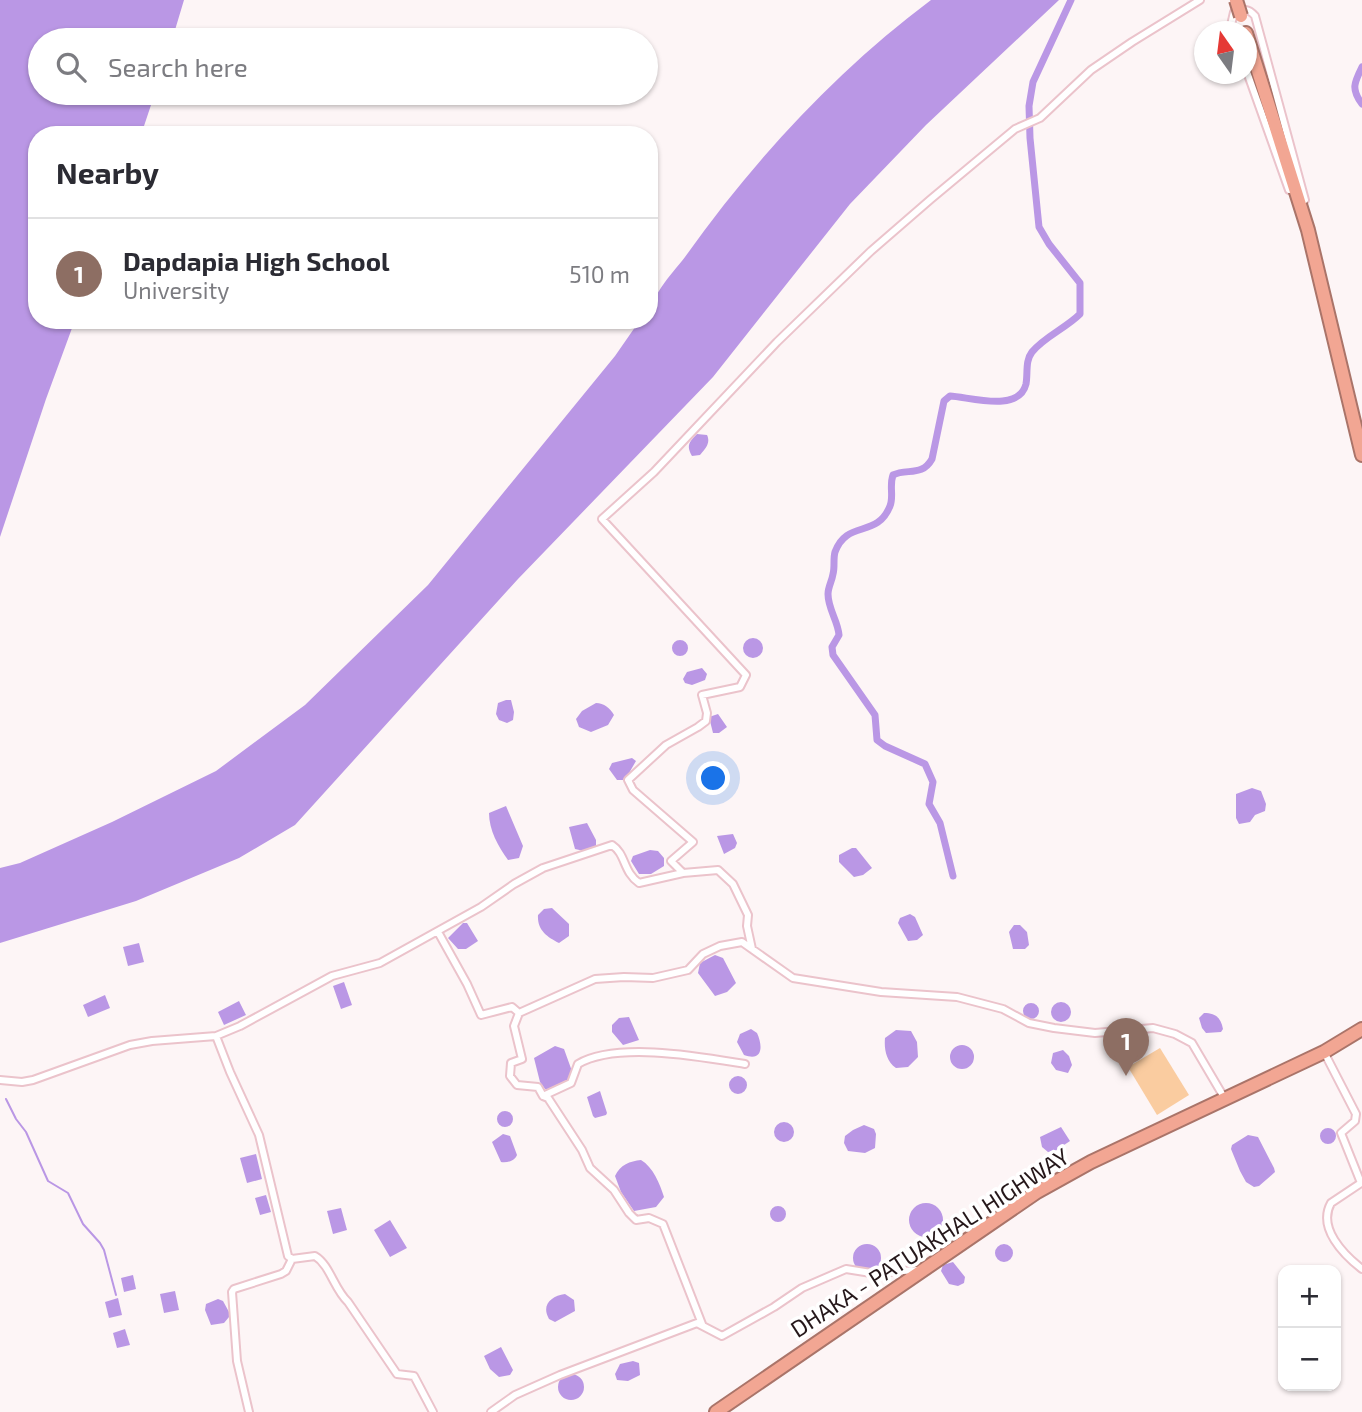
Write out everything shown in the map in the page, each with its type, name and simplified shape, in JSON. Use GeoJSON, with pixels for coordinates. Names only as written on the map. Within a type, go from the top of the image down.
{"type":"FeatureCollection","features":[{"type":"Feature","properties":{"kind":"highway"},"geometry":{"type":"LineString","coordinates":[[1236,0],[1243,21]]}},
{"type":"Feature","properties":{"kind":"highway"},"geometry":{"type":"LineString","coordinates":[[1257,67],[1308,230],[1362,455]]}},
{"type":"Feature","properties":{"kind":"highway","name":"DHAKA - PATUAKHALI HIGHWAY"},"geometry":{"type":"LineString","coordinates":[[716,1412],[1037,1192],[1091,1162],[1324,1052],[1362,1029]]}},
{"type":"Feature","properties":{"kind":"street"},"geometry":{"type":"LineString","coordinates":[[683,873],[671,860],[694,842],[633,790],[628,780],[666,746],[706,720],[702,695],[740,687],[746,675],[602,519],[653,472],[777,341],[871,251],[1015,129],[1040,118],[1091,70],[1200,0]]}},
{"type":"Feature","properties":{"kind":"street"},"geometry":{"type":"LineString","coordinates":[[1232,21],[1234,12],[1245,9],[1251,11],[1256,21]]}},
{"type":"Feature","properties":{"kind":"street"},"geometry":{"type":"LineString","coordinates":[[1257,23],[1306,204],[1308,230]]}},
{"type":"Feature","properties":{"kind":"street"},"geometry":{"type":"LineString","coordinates":[[1252,84],[1295,207],[1308,230]]}},
{"type":"Feature","properties":{"kind":"street"},"geometry":{"type":"LineString","coordinates":[[0,1080],[33,1080],[141,1043],[216,1036],[240,1026],[331,976],[380,962],[438,932],[543,868],[612,845],[620,852],[631,877],[639,883],[683,873],[718,870],[733,884],[748,915],[747,926],[752,949]]}},
{"type":"Feature","properties":{"kind":"street"},"geometry":{"type":"LineString","coordinates":[[438,932],[481,1015],[512,1007],[519,1013]]}},
{"type":"Feature","properties":{"kind":"street"},"geometry":{"type":"LineString","coordinates":[[702,1324],[663,1224],[649,1218],[636,1220],[614,1190],[590,1168],[548,1098],[542,1096],[538,1087],[517,1085],[510,1076],[511,1063],[522,1059],[514,1026],[519,1013],[595,979],[624,976],[653,978],[688,970],[703,954],[720,946],[742,943],[793,978],[881,992],[957,997],[1003,1009],[1030,1023],[1054,1028],[1096,1033],[1153,1028],[1175,1034],[1192,1043],[1225,1100]]}},
{"type":"Feature","properties":{"kind":"street"},"geometry":{"type":"LineString","coordinates":[[216,1036],[259,1135],[288,1256],[292,1259]]}},
{"type":"Feature","properties":{"kind":"street"},"geometry":{"type":"LineString","coordinates":[[542,1096],[571,1083],[578,1064],[610,1052],[664,1054],[745,1064]]}},
{"type":"Feature","properties":{"kind":"street"},"geometry":{"type":"LineString","coordinates":[[1324,1052],[1356,1114],[1354,1121],[1341,1133],[1360,1183],[1331,1203],[1328,1208],[1329,1224],[1336,1244],[1362,1269]]}},
{"type":"Feature","properties":{"kind":"street"},"geometry":{"type":"LineString","coordinates":[[292,1259],[315,1256],[321,1260],[339,1293],[397,1374],[414,1376],[433,1412]]}},
{"type":"Feature","properties":{"kind":"street"},"geometry":{"type":"LineString","coordinates":[[249,1412],[237,1361],[232,1292],[234,1289],[281,1274],[286,1271],[292,1259]]}},
{"type":"Feature","properties":{"kind":"street"},"geometry":{"type":"LineString","coordinates":[[491,1412],[515,1395],[560,1375],[697,1324],[702,1324],[722,1336],[802,1289],[846,1269],[871,1273],[920,1270]]}},
{"type":"Feature","properties":{"kind":"shaded area"},"geometry":{"type":"Polygon","coordinates":[[[0,0],[184,0],[176,28],[28,28],[28,105],[151,105],[144,126],[28,126],[28,329],[72,329],[0,537],[0,0]]]}},
{"type":"Feature","properties":{"kind":"shaded area"},"geometry":{"type":"Polygon","coordinates":[[[931,0],[1059,0],[926,125],[850,204],[713,377],[518,579],[295,825],[239,858],[136,901],[0,943],[0,868],[20,863],[112,822],[216,771],[305,705],[428,585],[615,356],[634,329],[658,329],[658,294],[662,287],[739,186],[798,119],[862,56],[931,0]]]}},
{"type":"Feature","properties":{"kind":"shaded area"},"geometry":{"type":"Polygon","coordinates":[[[697,434],[707,435],[708,443],[700,455],[692,456],[689,444],[697,434]]]}},
{"type":"Feature","properties":{"kind":"shaded area"},"geometry":{"type":"Polygon","coordinates":[[[753,638],[760,641],[763,648],[760,655],[753,658],[746,655],[743,648],[746,641],[753,638]]]}},
{"type":"Feature","properties":{"kind":"shaded area"},"geometry":{"type":"Polygon","coordinates":[[[677,640],[683,640],[688,648],[686,654],[677,656],[672,651],[672,645],[677,640]]]}},
{"type":"Feature","properties":{"kind":"shaded area"},"geometry":{"type":"Polygon","coordinates":[[[702,668],[707,674],[705,680],[692,685],[685,683],[683,679],[687,672],[702,668]]]}},
{"type":"Feature","properties":{"kind":"shaded area"},"geometry":{"type":"Polygon","coordinates":[[[511,700],[514,712],[513,720],[507,723],[499,720],[496,714],[498,703],[511,700]]]}},
{"type":"Feature","properties":{"kind":"shaded area"},"geometry":{"type":"Polygon","coordinates":[[[596,703],[606,706],[614,715],[608,725],[591,732],[579,727],[576,719],[582,711],[596,703]]]}},
{"type":"Feature","properties":{"kind":"shaded area"},"geometry":{"type":"Polygon","coordinates":[[[718,714],[727,727],[719,733],[713,733],[709,717],[718,714]]]}},
{"type":"Feature","properties":{"kind":"shaded area"},"geometry":{"type":"Polygon","coordinates":[[[632,758],[636,761],[625,780],[617,780],[609,769],[612,763],[632,758]]]}},
{"type":"Feature","properties":{"kind":"shaded area"},"geometry":{"type":"Polygon","coordinates":[[[1252,788],[1261,791],[1266,804],[1265,811],[1255,815],[1250,822],[1239,824],[1236,818],[1236,794],[1252,788]]]}},
{"type":"Feature","properties":{"kind":"shaded area"},"geometry":{"type":"Polygon","coordinates":[[[506,806],[523,846],[519,858],[508,860],[495,838],[489,813],[506,806]]]}},
{"type":"Feature","properties":{"kind":"shaded area"},"geometry":{"type":"Polygon","coordinates":[[[587,823],[596,840],[596,847],[584,851],[575,849],[569,827],[587,823]]]}},
{"type":"Feature","properties":{"kind":"shaded area"},"geometry":{"type":"Polygon","coordinates":[[[733,834],[737,843],[735,848],[724,854],[717,836],[733,834]]]}},
{"type":"Feature","properties":{"kind":"shaded area"},"geometry":{"type":"Polygon","coordinates":[[[856,848],[872,868],[863,875],[854,877],[839,862],[839,855],[856,848]]]}},
{"type":"Feature","properties":{"kind":"shaded area"},"geometry":{"type":"Polygon","coordinates":[[[650,850],[658,851],[664,858],[664,866],[651,874],[639,874],[631,861],[633,856],[650,850]]]}},
{"type":"Feature","properties":{"kind":"shaded area"},"geometry":{"type":"Polygon","coordinates":[[[552,908],[569,924],[569,936],[559,943],[544,932],[538,920],[538,915],[544,909],[552,908]]]}},
{"type":"Feature","properties":{"kind":"shaded area"},"geometry":{"type":"Polygon","coordinates":[[[910,914],[915,917],[923,935],[917,940],[908,941],[898,923],[900,918],[910,914]]]}},
{"type":"Feature","properties":{"kind":"shaded area"},"geometry":{"type":"Polygon","coordinates":[[[463,923],[467,923],[478,941],[466,949],[458,949],[448,938],[463,923]]]}},
{"type":"Feature","properties":{"kind":"shaded area"},"geometry":{"type":"Polygon","coordinates":[[[1014,925],[1020,925],[1027,932],[1029,945],[1025,949],[1013,949],[1009,932],[1014,925]]]}},
{"type":"Feature","properties":{"kind":"shaded area"},"geometry":{"type":"Polygon","coordinates":[[[139,943],[144,962],[128,966],[123,947],[139,943]]]}},
{"type":"Feature","properties":{"kind":"shaded area"},"geometry":{"type":"Polygon","coordinates":[[[715,955],[723,958],[736,983],[727,992],[715,996],[698,973],[700,963],[715,955]]]}},
{"type":"Feature","properties":{"kind":"shaded area"},"geometry":{"type":"Polygon","coordinates":[[[344,982],[352,1005],[341,1009],[333,986],[344,982]]]}},
{"type":"Feature","properties":{"kind":"shaded area"},"geometry":{"type":"Polygon","coordinates":[[[105,995],[110,1008],[88,1017],[83,1005],[105,995]]]}},
{"type":"Feature","properties":{"kind":"shaded area"},"geometry":{"type":"Polygon","coordinates":[[[239,1001],[246,1015],[224,1025],[218,1012],[239,1001]]]}},
{"type":"Feature","properties":{"kind":"shaded area"},"geometry":{"type":"Polygon","coordinates":[[[1061,1002],[1068,1005],[1071,1012],[1068,1019],[1061,1022],[1054,1019],[1051,1012],[1054,1005],[1061,1002]]]}},
{"type":"Feature","properties":{"kind":"shaded area"},"geometry":{"type":"Polygon","coordinates":[[[1028,1003],[1034,1003],[1039,1011],[1037,1017],[1028,1019],[1023,1014],[1023,1008],[1028,1003]]]}},
{"type":"Feature","properties":{"kind":"shaded area"},"geometry":{"type":"Polygon","coordinates":[[[1204,1013],[1215,1015],[1219,1019],[1223,1029],[1221,1032],[1206,1033],[1199,1018],[1204,1013]]]}},
{"type":"Feature","properties":{"kind":"shaded area"},"geometry":{"type":"Polygon","coordinates":[[[629,1017],[639,1040],[623,1045],[612,1032],[612,1025],[619,1018],[629,1017]]]}},
{"type":"Feature","properties":{"kind":"shaded area"},"geometry":{"type":"Polygon","coordinates":[[[751,1029],[757,1033],[760,1052],[750,1057],[744,1055],[737,1042],[740,1034],[751,1029]]]}},
{"type":"Feature","properties":{"kind":"shaded area"},"geometry":{"type":"Polygon","coordinates":[[[896,1030],[911,1031],[917,1042],[918,1057],[908,1067],[896,1068],[886,1054],[885,1038],[896,1030]]]}},
{"type":"Feature","properties":{"kind":"shaded area"},"geometry":{"type":"Polygon","coordinates":[[[962,1045],[970,1049],[974,1057],[970,1065],[962,1069],[954,1065],[950,1057],[954,1049],[962,1045]]]}},
{"type":"Feature","properties":{"kind":"shaded area"},"geometry":{"type":"Polygon","coordinates":[[[555,1046],[564,1049],[573,1074],[561,1086],[545,1089],[540,1082],[534,1058],[555,1046]]]}},
{"type":"Feature","properties":{"kind":"shaded area"},"geometry":{"type":"Polygon","coordinates":[[[1160,1048],[1189,1095],[1157,1115],[1128,1067],[1160,1048]]]}},
{"type":"Feature","properties":{"kind":"shaded area"},"geometry":{"type":"Polygon","coordinates":[[[1063,1050],[1072,1065],[1068,1073],[1056,1070],[1051,1063],[1053,1053],[1063,1050]]]}},
{"type":"Feature","properties":{"kind":"shaded area"},"geometry":{"type":"Polygon","coordinates":[[[738,1076],[744,1079],[747,1085],[744,1091],[738,1094],[732,1091],[729,1085],[732,1079],[738,1076]]]}},
{"type":"Feature","properties":{"kind":"shaded area"},"geometry":{"type":"Polygon","coordinates":[[[600,1091],[607,1113],[595,1118],[587,1097],[600,1091]]]}},
{"type":"Feature","properties":{"kind":"shaded area"},"geometry":{"type":"Polygon","coordinates":[[[505,1111],[511,1113],[511,1125],[505,1127],[499,1125],[497,1119],[499,1113],[505,1111]]]}},
{"type":"Feature","properties":{"kind":"shaded area"},"geometry":{"type":"Polygon","coordinates":[[[784,1122],[791,1125],[794,1132],[791,1139],[784,1142],[777,1139],[774,1132],[777,1125],[784,1122]]]}},
{"type":"Feature","properties":{"kind":"shaded area"},"geometry":{"type":"Polygon","coordinates":[[[864,1125],[874,1129],[875,1148],[865,1153],[848,1151],[844,1143],[845,1136],[864,1125]]]}},
{"type":"Feature","properties":{"kind":"shaded area"},"geometry":{"type":"Polygon","coordinates":[[[1061,1127],[1070,1141],[1055,1151],[1048,1152],[1042,1147],[1040,1137],[1061,1127]]]}},
{"type":"Feature","properties":{"kind":"shaded area"},"geometry":{"type":"Polygon","coordinates":[[[1328,1128],[1334,1130],[1334,1142],[1328,1144],[1322,1142],[1320,1136],[1322,1130],[1328,1128]]]}},
{"type":"Feature","properties":{"kind":"shaded area"},"geometry":{"type":"Polygon","coordinates":[[[503,1134],[510,1136],[517,1155],[506,1162],[501,1162],[492,1142],[503,1134]]]}},
{"type":"Feature","properties":{"kind":"shaded area"},"geometry":{"type":"Polygon","coordinates":[[[1248,1135],[1258,1137],[1275,1172],[1254,1187],[1246,1182],[1231,1149],[1232,1145],[1248,1135]]]}},
{"type":"Feature","properties":{"kind":"shaded area"},"geometry":{"type":"Polygon","coordinates":[[[256,1154],[262,1179],[247,1183],[240,1158],[256,1154]]]}},
{"type":"Feature","properties":{"kind":"shaded area"},"geometry":{"type":"Polygon","coordinates":[[[641,1160],[652,1171],[664,1197],[656,1207],[634,1211],[621,1192],[615,1176],[626,1164],[641,1160]]]}},
{"type":"Feature","properties":{"kind":"shaded area"},"geometry":{"type":"Polygon","coordinates":[[[266,1195],[271,1212],[260,1215],[255,1198],[266,1195]]]}},
{"type":"Feature","properties":{"kind":"shaded area"},"geometry":{"type":"Polygon","coordinates":[[[926,1203],[938,1208],[943,1220],[938,1232],[926,1237],[914,1232],[909,1220],[914,1208],[926,1203]]]}},
{"type":"Feature","properties":{"kind":"shaded area"},"geometry":{"type":"Polygon","coordinates":[[[775,1206],[781,1206],[786,1214],[784,1220],[775,1222],[770,1217],[770,1211],[775,1206]]]}},
{"type":"Feature","properties":{"kind":"shaded area"},"geometry":{"type":"Polygon","coordinates":[[[341,1208],[347,1230],[333,1234],[327,1211],[341,1208]]]}},
{"type":"Feature","properties":{"kind":"shaded area"},"geometry":{"type":"Polygon","coordinates":[[[390,1220],[407,1248],[390,1257],[374,1230],[390,1220]]]}},
{"type":"Feature","properties":{"kind":"shaded area"},"geometry":{"type":"Polygon","coordinates":[[[867,1244],[877,1248],[881,1258],[877,1268],[867,1272],[857,1268],[853,1258],[857,1248],[867,1244]]]}},
{"type":"Feature","properties":{"kind":"shaded area"},"geometry":{"type":"Polygon","coordinates":[[[1000,1244],[1008,1244],[1013,1253],[1011,1260],[1000,1262],[995,1257],[995,1249],[1000,1244]]]}},
{"type":"Feature","properties":{"kind":"shaded area"},"geometry":{"type":"Polygon","coordinates":[[[953,1262],[965,1277],[964,1283],[958,1286],[949,1284],[941,1271],[943,1265],[953,1262]]]}},
{"type":"Feature","properties":{"kind":"shaded area"},"geometry":{"type":"Polygon","coordinates":[[[133,1275],[136,1289],[124,1292],[121,1278],[133,1275]]]}},
{"type":"Feature","properties":{"kind":"shaded area"},"geometry":{"type":"Polygon","coordinates":[[[175,1291],[179,1310],[164,1313],[160,1294],[175,1291]]]}},
{"type":"Feature","properties":{"kind":"shaded area"},"geometry":{"type":"Polygon","coordinates":[[[565,1294],[574,1300],[575,1311],[555,1322],[549,1319],[547,1305],[555,1297],[565,1294]]]}},
{"type":"Feature","properties":{"kind":"shaded area"},"geometry":{"type":"Polygon","coordinates":[[[118,1298],[122,1315],[109,1318],[105,1302],[118,1298]]]}},
{"type":"Feature","properties":{"kind":"shaded area"},"geometry":{"type":"Polygon","coordinates":[[[218,1299],[223,1301],[229,1317],[224,1323],[211,1325],[205,1310],[206,1304],[218,1299]]]}},
{"type":"Feature","properties":{"kind":"shaded area"},"geometry":{"type":"Polygon","coordinates":[[[125,1329],[130,1345],[117,1348],[113,1333],[125,1329]]]}},
{"type":"Feature","properties":{"kind":"shaded area"},"geometry":{"type":"Polygon","coordinates":[[[501,1347],[513,1370],[510,1375],[499,1377],[490,1369],[484,1356],[501,1347]]]}},
{"type":"Feature","properties":{"kind":"shaded area"},"geometry":{"type":"Polygon","coordinates":[[[633,1361],[639,1363],[640,1375],[628,1381],[617,1380],[615,1374],[620,1364],[633,1361]]]}},
{"type":"Feature","properties":{"kind":"shaded area"},"geometry":{"type":"Polygon","coordinates":[[[571,1374],[580,1378],[584,1387],[580,1396],[571,1400],[562,1396],[558,1387],[562,1378],[571,1374]]]}},
{"type":"Feature","properties":{"kind":"waterway"},"geometry":{"type":"LineString","coordinates":[[953,876],[940,823],[929,804],[933,782],[925,764],[877,740],[875,715],[833,655],[832,647],[839,635],[828,591],[834,571],[835,552],[840,542],[854,532],[878,522],[884,516],[891,502],[893,475],[924,468],[932,459],[944,401],[950,396],[1004,401],[1022,393],[1032,352],[1080,314],[1080,283],[1039,227],[1029,106],[1033,82],[1071,0]]}},
{"type":"Feature","properties":{"kind":"waterway"},"geometry":{"type":"LineString","coordinates":[[1362,67],[1355,86],[1362,104]]}},
{"type":"Feature","properties":{"kind":"waterway"},"geometry":{"type":"LineString","coordinates":[[6,1099],[26,1132],[48,1181],[68,1193],[83,1224],[104,1250],[116,1295]]}},
{"type":"Feature","properties":{"kind":"place","name":"Dapdapia High School"},"geometry":{"type":"Point","coordinates":[1126,1076]}}]}
